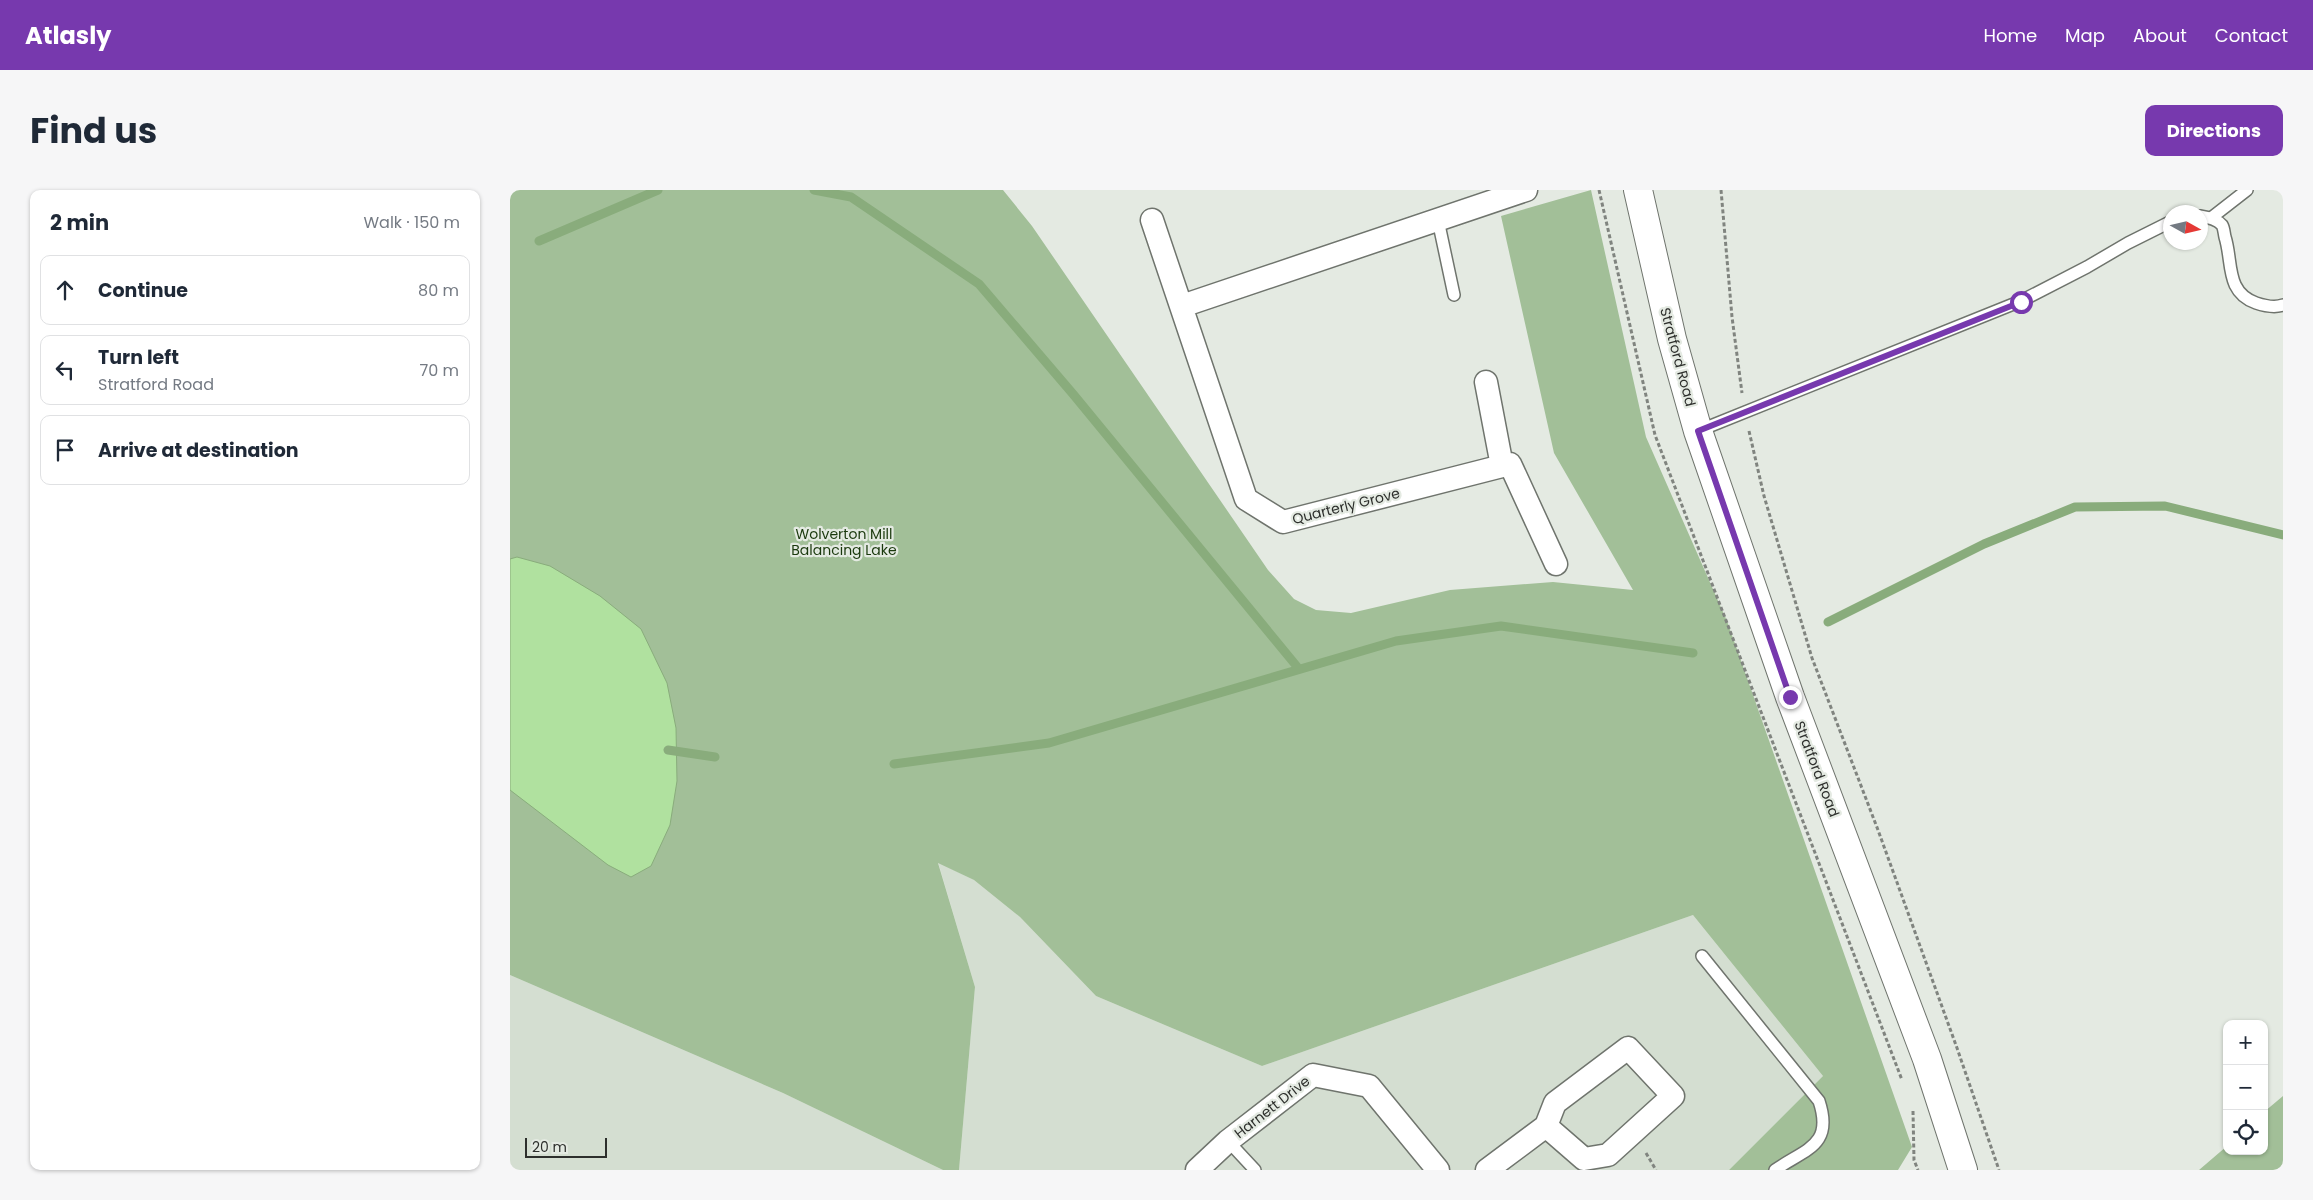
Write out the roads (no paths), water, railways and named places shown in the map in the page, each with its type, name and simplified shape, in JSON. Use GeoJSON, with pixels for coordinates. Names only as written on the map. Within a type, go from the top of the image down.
{"type":"FeatureCollection","features":[{"type":"Feature","properties":{"kind":"street"},"geometry":{"type":"LineString","coordinates":[[1182,306],[1438,220],[1470,199],[1526,190]]}},
{"type":"Feature","properties":{"kind":"street","name":"Stratford Road"},"geometry":{"type":"LineString","coordinates":[[1638,190],[1672,339],[1698,431],[1790,697],[1928,1059],[1963,1170]]}},
{"type":"Feature","properties":{"kind":"street","name":"Quarterly Grove"},"geometry":{"type":"LineString","coordinates":[[1152,220],[1246,499],[1283,522],[1502,466]]}},
{"type":"Feature","properties":{"kind":"street"},"geometry":{"type":"LineString","coordinates":[[1486,382],[1502,466],[1510,464],[1556,564]]}},
{"type":"Feature","properties":{"kind":"street"},"geometry":{"type":"LineString","coordinates":[[1487,1170],[1546,1126],[1555,1103],[1628,1048],[1673,1096],[1608,1155],[1584,1159],[1546,1126]]}},
{"type":"Feature","properties":{"kind":"street","name":"Harnett Drive"},"geometry":{"type":"LineString","coordinates":[[1197,1170],[1228,1141],[1313,1075],[1368,1086],[1438,1170]]}},
{"type":"Feature","properties":{"kind":"lane"},"geometry":{"type":"LineString","coordinates":[[2208,216],[2247,190]]}},
{"type":"Feature","properties":{"kind":"lane"},"geometry":{"type":"LineString","coordinates":[[2208,218],[2222,225],[2228,249],[2230,272],[2234,285],[2243,296],[2264,306],[2283,306]]}},
{"type":"Feature","properties":{"kind":"lane"},"geometry":{"type":"LineString","coordinates":[[1438,220],[1454,294]]}},
{"type":"Feature","properties":{"kind":"lane"},"geometry":{"type":"LineString","coordinates":[[1698,431],[2021,302],[2163,226]]}},
{"type":"Feature","properties":{"kind":"lane"},"geometry":{"type":"LineString","coordinates":[[1702,956],[1819,1101],[1824,1118],[1820,1135],[1810,1150],[1776,1170]]}},
{"type":"Feature","properties":{"kind":"lane"},"geometry":{"type":"LineString","coordinates":[[1228,1141],[1255,1170]]}},
{"type":"Feature","properties":{"kind":"waterway"},"geometry":{"type":"LineString","coordinates":[[539,241],[658,190]]}},
{"type":"Feature","properties":{"kind":"waterway"},"geometry":{"type":"LineString","coordinates":[[814,190],[851,197],[979,284],[1073,394],[1299,669]]}},
{"type":"Feature","properties":{"kind":"waterway"},"geometry":{"type":"LineString","coordinates":[[1828,622],[1984,544],[2075,507],[2165,506],[2283,535]]}},
{"type":"Feature","properties":{"kind":"waterway"},"geometry":{"type":"LineString","coordinates":[[894,764],[1049,743],[1396,641],[1501,626],[1693,653]]}},
{"type":"Feature","properties":{"kind":"waterway"},"geometry":{"type":"LineString","coordinates":[[668,750],[715,757]]}},
{"type":"Feature","properties":{"kind":"park label","name":"Wolverton Mill Balancing Lake"},"geometry":{"type":"Point","coordinates":[844,542]}}]}
